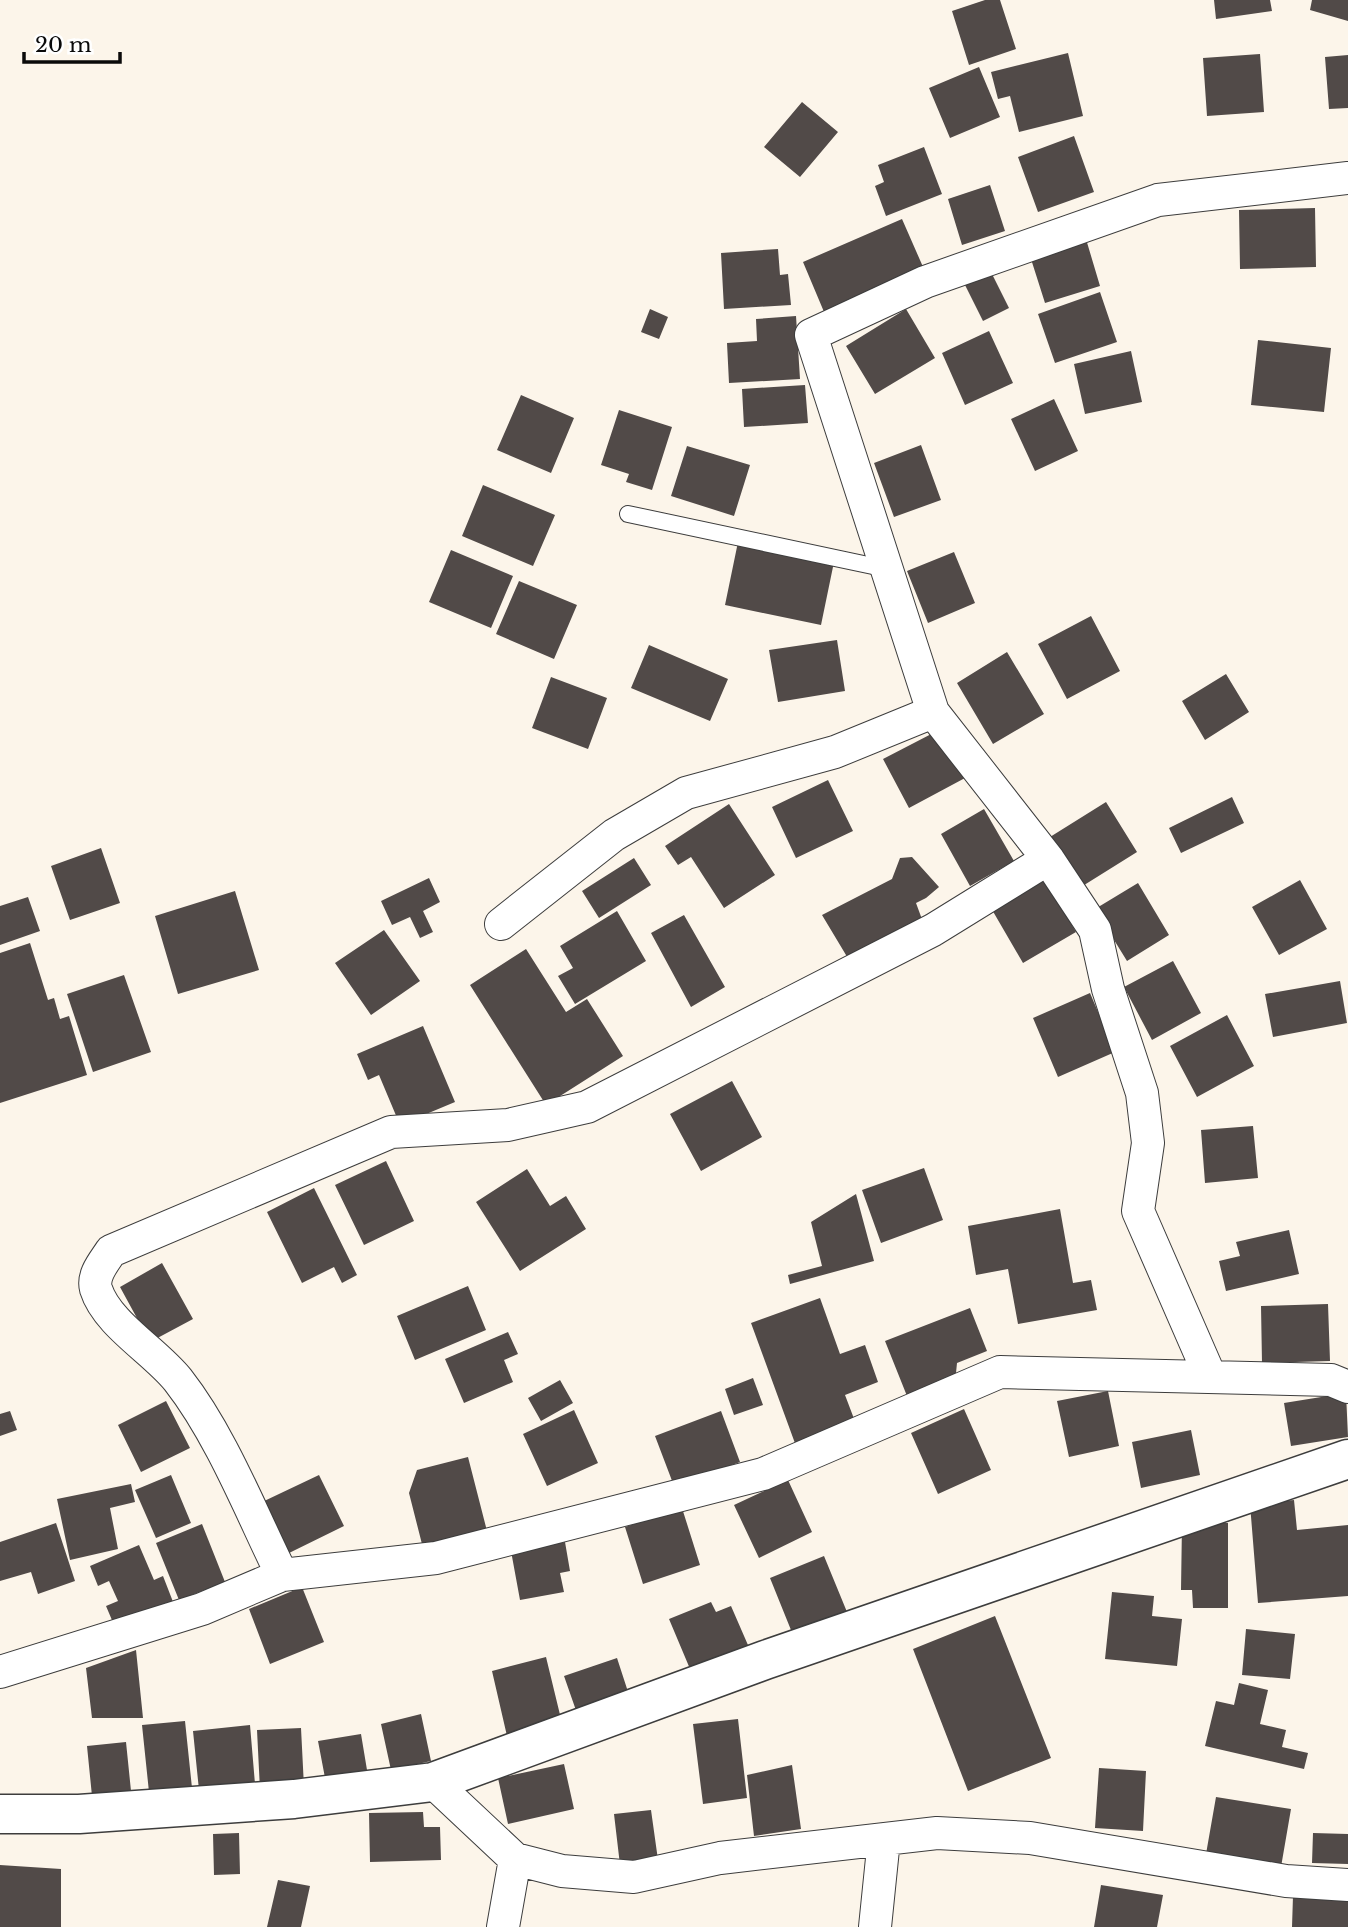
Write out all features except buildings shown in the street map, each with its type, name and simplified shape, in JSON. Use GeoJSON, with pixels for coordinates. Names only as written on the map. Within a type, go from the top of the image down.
{"type":"FeatureCollection","features":[{"type":"Feature","properties":{"kind":"street"},"geometry":{"type":"LineString","coordinates":[[1210,1376],[1138,1211],[1148,1143],[1142,1093],[1108,989],[1095,930],[1048,859],[933,712],[811,335],[925,282],[1157,200],[1348,178]]}},
{"type":"Feature","properties":{"kind":"street"},"geometry":{"type":"LineString","coordinates":[[501,924],[614,835],[686,793],[835,752],[933,712]]}},
{"type":"Feature","properties":{"kind":"street"},"geometry":{"type":"LineString","coordinates":[[282,1575],[200,1411],[177,1378],[107,1312],[95,1287],[98,1270],[111,1251],[391,1132],[508,1125],[587,1107],[933,930],[1048,859]]}},
{"type":"Feature","properties":{"kind":"street"},"geometry":{"type":"LineString","coordinates":[[0,1672],[202,1609],[282,1575],[436,1558],[763,1474],[1000,1372],[1331,1380],[1348,1387]]}},
{"type":"Feature","properties":{"kind":"street"},"geometry":{"type":"LineString","coordinates":[[0,1814],[79,1814],[294,1799],[433,1782],[765,1660],[1348,1459]]}},
{"type":"Feature","properties":{"kind":"street"},"geometry":{"type":"LineString","coordinates":[[433,1782],[515,1859],[562,1871],[634,1877],[720,1858],[937,1833],[1030,1838],[1286,1881],[1348,1885]]}},
{"type":"Feature","properties":{"kind":"street"},"geometry":{"type":"LineString","coordinates":[[874,1927],[884,1839]]}},
{"type":"Feature","properties":{"kind":"street"},"geometry":{"type":"LineString","coordinates":[[503,1927],[515,1859]]}},
{"type":"Feature","properties":{"kind":"lane"},"geometry":{"type":"LineString","coordinates":[[628,514],[887,569]]}}]}
